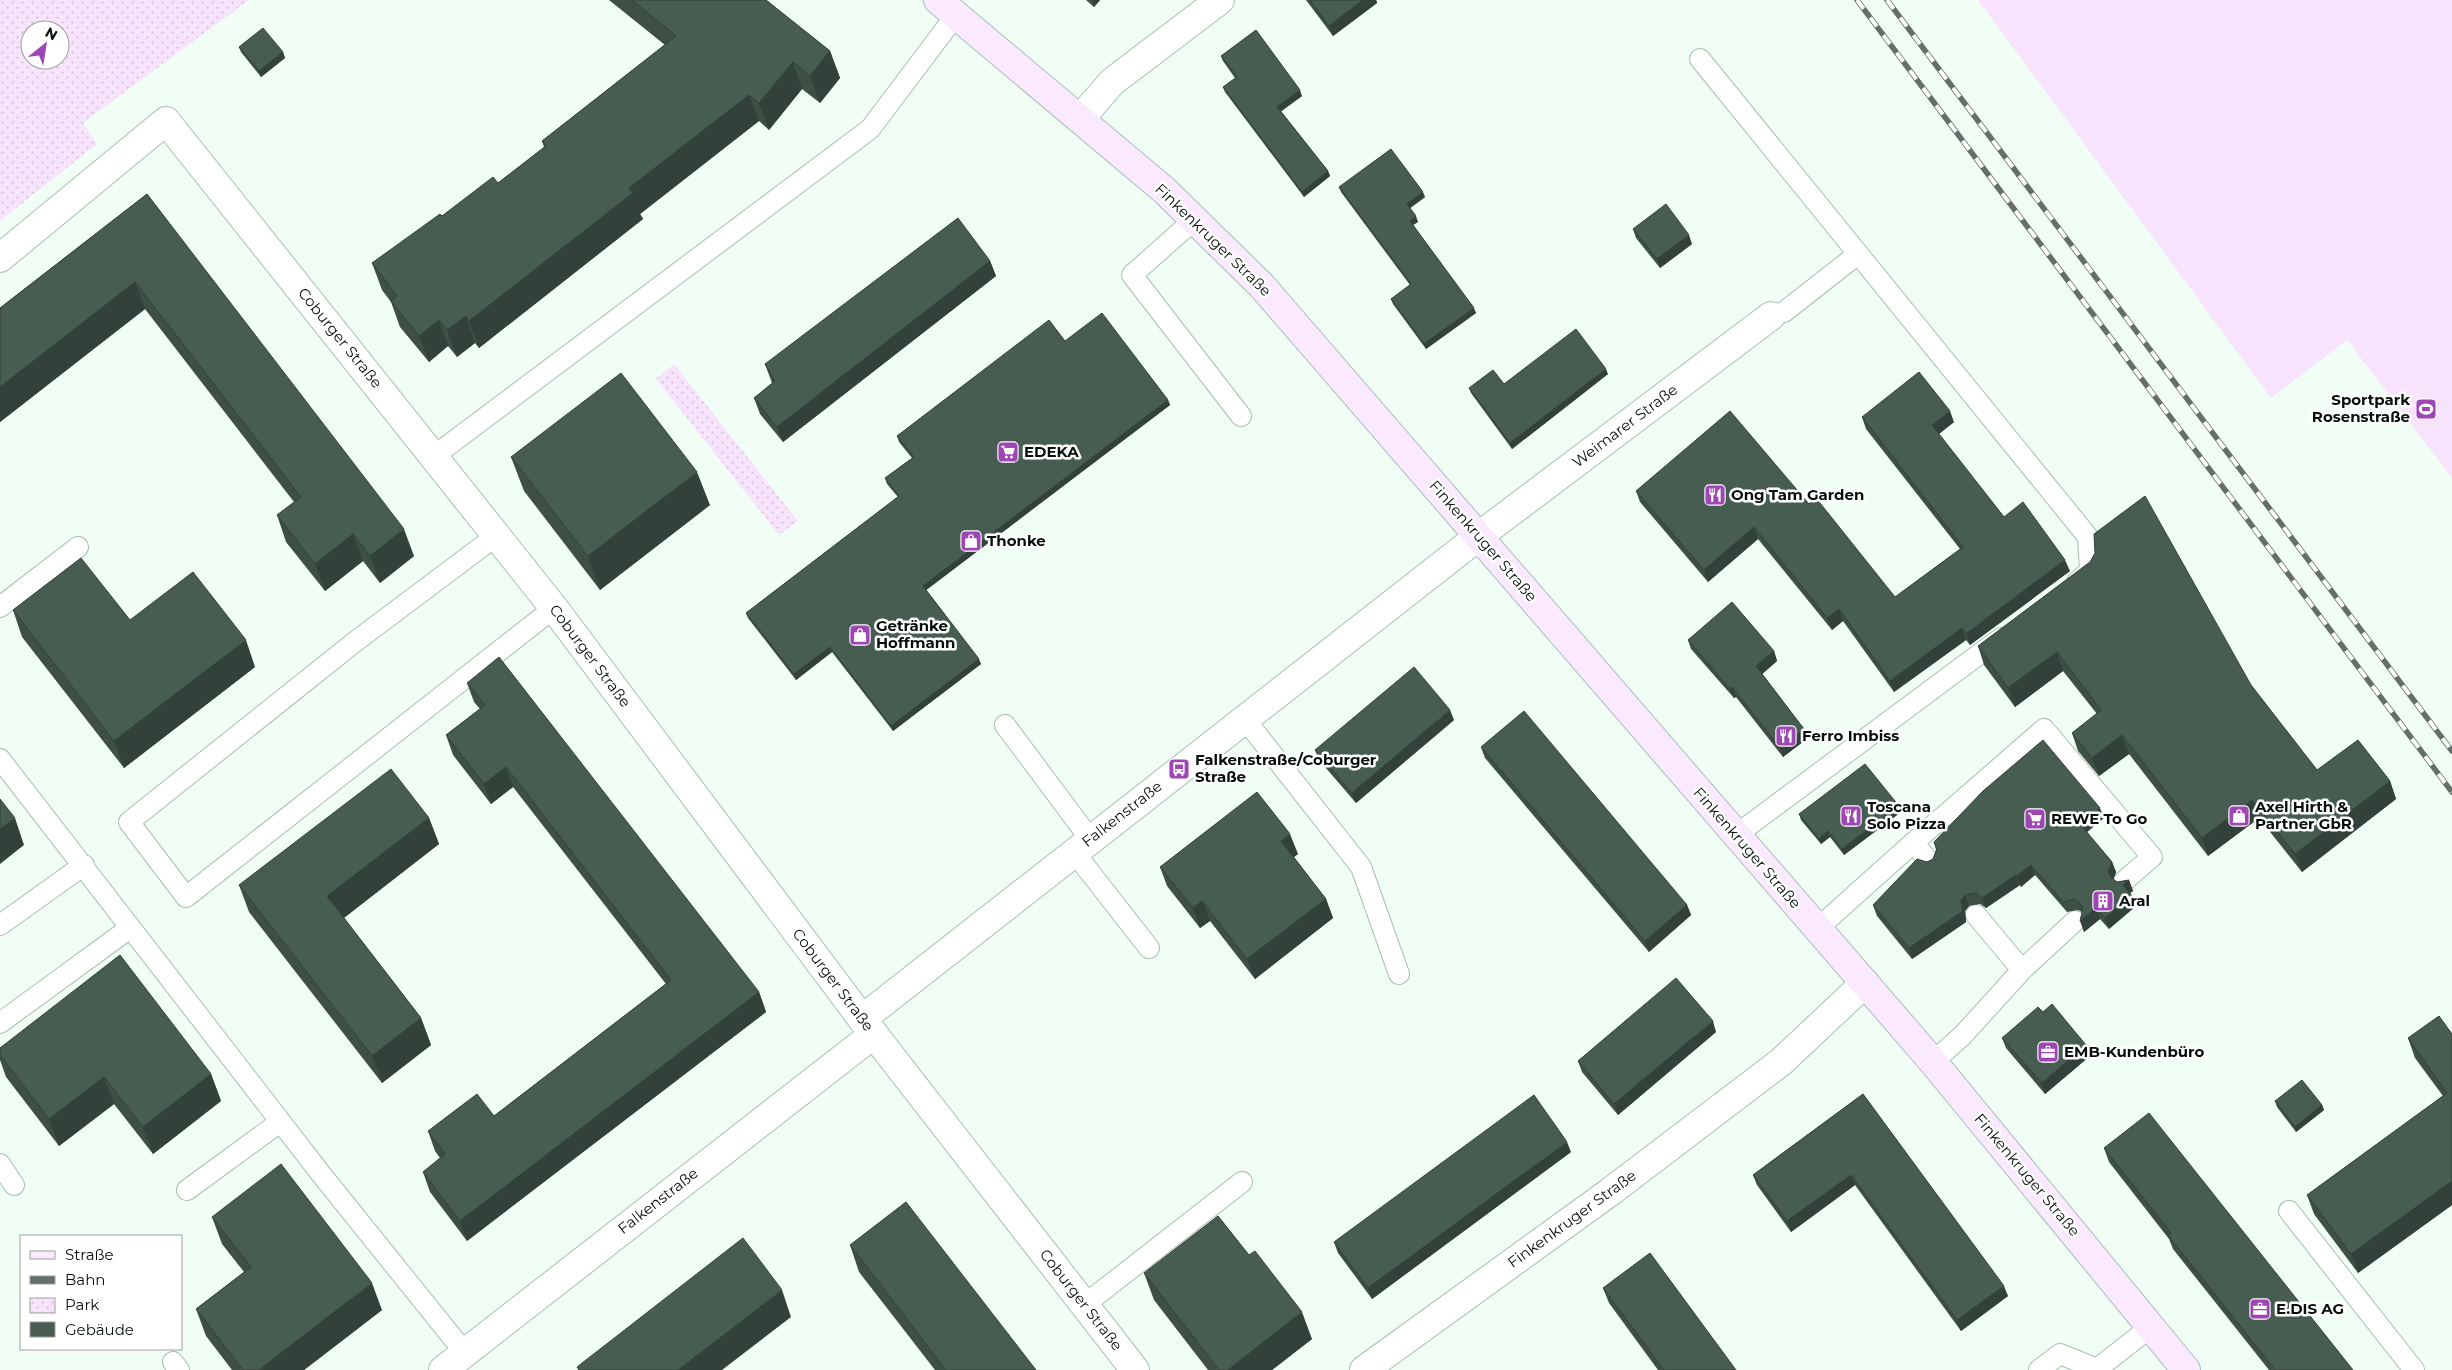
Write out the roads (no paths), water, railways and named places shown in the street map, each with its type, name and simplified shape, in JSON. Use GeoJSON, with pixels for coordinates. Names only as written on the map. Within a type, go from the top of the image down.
{"type":"FeatureCollection","features":[{"type":"Feature","properties":{"kind":"street"},"geometry":{"type":"LineString","coordinates":[[1080,119],[1112,82],[1220,0]]}},
{"type":"Feature","properties":{"kind":"street","name":"Finkenkruger Straße"},"geometry":{"type":"LineString","coordinates":[[947,7],[1195,219],[1262,286],[1933,1062],[2152,1326],[2186,1370]]}},
{"type":"Feature","properties":{"kind":"street","name":"Coburger Straße"},"geometry":{"type":"LineString","coordinates":[[0,258],[166,121],[554,608],[868,1027],[1135,1370]]}},
{"type":"Feature","properties":{"kind":"street","name":"Weimarer Straße"},"geometry":{"type":"LineString","coordinates":[[1478,536],[1771,316]]}},
{"type":"Feature","properties":{"kind":"street","name":"Falkenstraße"},"geometry":{"type":"LineString","coordinates":[[444,1370],[868,1027],[1082,845],[1478,536]]}},
{"type":"Feature","properties":{"kind":"street","name":"Finkenkruger Straße"},"geometry":{"type":"LineString","coordinates":[[1364,1370],[1630,1177],[1781,1062],[1865,983]]}},
{"type":"Feature","properties":{"kind":"lane"},"geometry":{"type":"LineString","coordinates":[[434,456],[870,129],[947,7]]}},
{"type":"Feature","properties":{"kind":"lane"},"geometry":{"type":"LineString","coordinates":[[1700,59],[2088,537],[2090,572],[2058,595]]}},
{"type":"Feature","properties":{"kind":"lane"},"geometry":{"type":"LineString","coordinates":[[1195,219],[1132,275],[1241,416]]}},
{"type":"Feature","properties":{"kind":"lane"},"geometry":{"type":"LineString","coordinates":[[1771,316],[1784,312],[1858,254]]}},
{"type":"Feature","properties":{"kind":"lane"},"geometry":{"type":"LineString","coordinates":[[496,536],[356,641],[129,822],[186,897],[554,608]]}},
{"type":"Feature","properties":{"kind":"lane"},"geometry":{"type":"LineString","coordinates":[[0,607],[78,547]]}},
{"type":"Feature","properties":{"kind":"lane"},"geometry":{"type":"LineString","coordinates":[[1736,836],[2019,625]]}},
{"type":"Feature","properties":{"kind":"lane"},"geometry":{"type":"LineString","coordinates":[[1244,718],[1361,867],[1399,974]]}},
{"type":"Feature","properties":{"kind":"lane"},"geometry":{"type":"LineString","coordinates":[[1005,725],[1149,948]]}},
{"type":"Feature","properties":{"kind":"lane"},"geometry":{"type":"LineString","coordinates":[[1817,929],[2044,729],[2152,857],[2124,881]]}},
{"type":"Feature","properties":{"kind":"lane"},"geometry":{"type":"LineString","coordinates":[[0,759],[84,865],[130,928],[280,1122],[465,1353]]}},
{"type":"Feature","properties":{"kind":"lane"},"geometry":{"type":"LineString","coordinates":[[1913,843],[1929,862]]}},
{"type":"Feature","properties":{"kind":"lane"},"geometry":{"type":"LineString","coordinates":[[0,925],[84,865]]}},
{"type":"Feature","properties":{"kind":"lane"},"geometry":{"type":"LineString","coordinates":[[1976,915],[2022,970]]}},
{"type":"Feature","properties":{"kind":"lane"},"geometry":{"type":"LineString","coordinates":[[1933,1062],[1963,1035],[2022,970],[2075,921]]}},
{"type":"Feature","properties":{"kind":"lane"},"geometry":{"type":"LineString","coordinates":[[0,1023],[130,928]]}},
{"type":"Feature","properties":{"kind":"lane"},"geometry":{"type":"LineString","coordinates":[[187,1190],[280,1122]]}},
{"type":"Feature","properties":{"kind":"lane"},"geometry":{"type":"LineString","coordinates":[[0,1164],[14,1185]]}},
{"type":"Feature","properties":{"kind":"lane"},"geometry":{"type":"LineString","coordinates":[[1084,1305],[1242,1182]]}},
{"type":"Feature","properties":{"kind":"lane"},"geometry":{"type":"LineString","coordinates":[[2289,1212],[2414,1370]]}},
{"type":"Feature","properties":{"kind":"lane"},"geometry":{"type":"LineString","coordinates":[[2039,1370],[2060,1354],[2097,1369],[2152,1326]]}},
{"type":"Feature","properties":{"kind":"railway"},"geometry":{"type":"LineString","coordinates":[[1857,0],[2452,792]]}},
{"type":"Feature","properties":{"kind":"railway"},"geometry":{"type":"LineString","coordinates":[[1887,0],[2452,751]]}},
{"type":"Feature","properties":{"kind":"place","name":"Sportpark Rosenstraße"},"geometry":{"type":"Point","coordinates":[2426,409]}},
{"type":"Feature","properties":{"kind":"place","name":"EDEKA"},"geometry":{"type":"Point","coordinates":[1008,452]}},
{"type":"Feature","properties":{"kind":"place","name":"Ong Tam Garden"},"geometry":{"type":"Point","coordinates":[1715,495]}},
{"type":"Feature","properties":{"kind":"place","name":"Thonke"},"geometry":{"type":"Point","coordinates":[971,541]}},
{"type":"Feature","properties":{"kind":"place","name":"Getränke Hoffmann"},"geometry":{"type":"Point","coordinates":[860,635]}},
{"type":"Feature","properties":{"kind":"place","name":"Ferro Imbiss"},"geometry":{"type":"Point","coordinates":[1786,736]}},
{"type":"Feature","properties":{"kind":"place","name":"Falkenstraße/Coburger Straße"},"geometry":{"type":"Point","coordinates":[1179,769]}},
{"type":"Feature","properties":{"kind":"place","name":"Toscana Solo Pizza"},"geometry":{"type":"Point","coordinates":[1851,816]}},
{"type":"Feature","properties":{"kind":"place","name":"Axel Hirth & Partner GbR"},"geometry":{"type":"Point","coordinates":[2239,816]}},
{"type":"Feature","properties":{"kind":"place","name":"REWE To Go"},"geometry":{"type":"Point","coordinates":[2035,819]}},
{"type":"Feature","properties":{"kind":"place","name":"Aral"},"geometry":{"type":"Point","coordinates":[2103,901]}},
{"type":"Feature","properties":{"kind":"place","name":"EMB-Kundenbüro"},"geometry":{"type":"Point","coordinates":[2048,1052]}},
{"type":"Feature","properties":{"kind":"place","name":"E.DIS AG"},"geometry":{"type":"Point","coordinates":[2260,1309]}}]}
